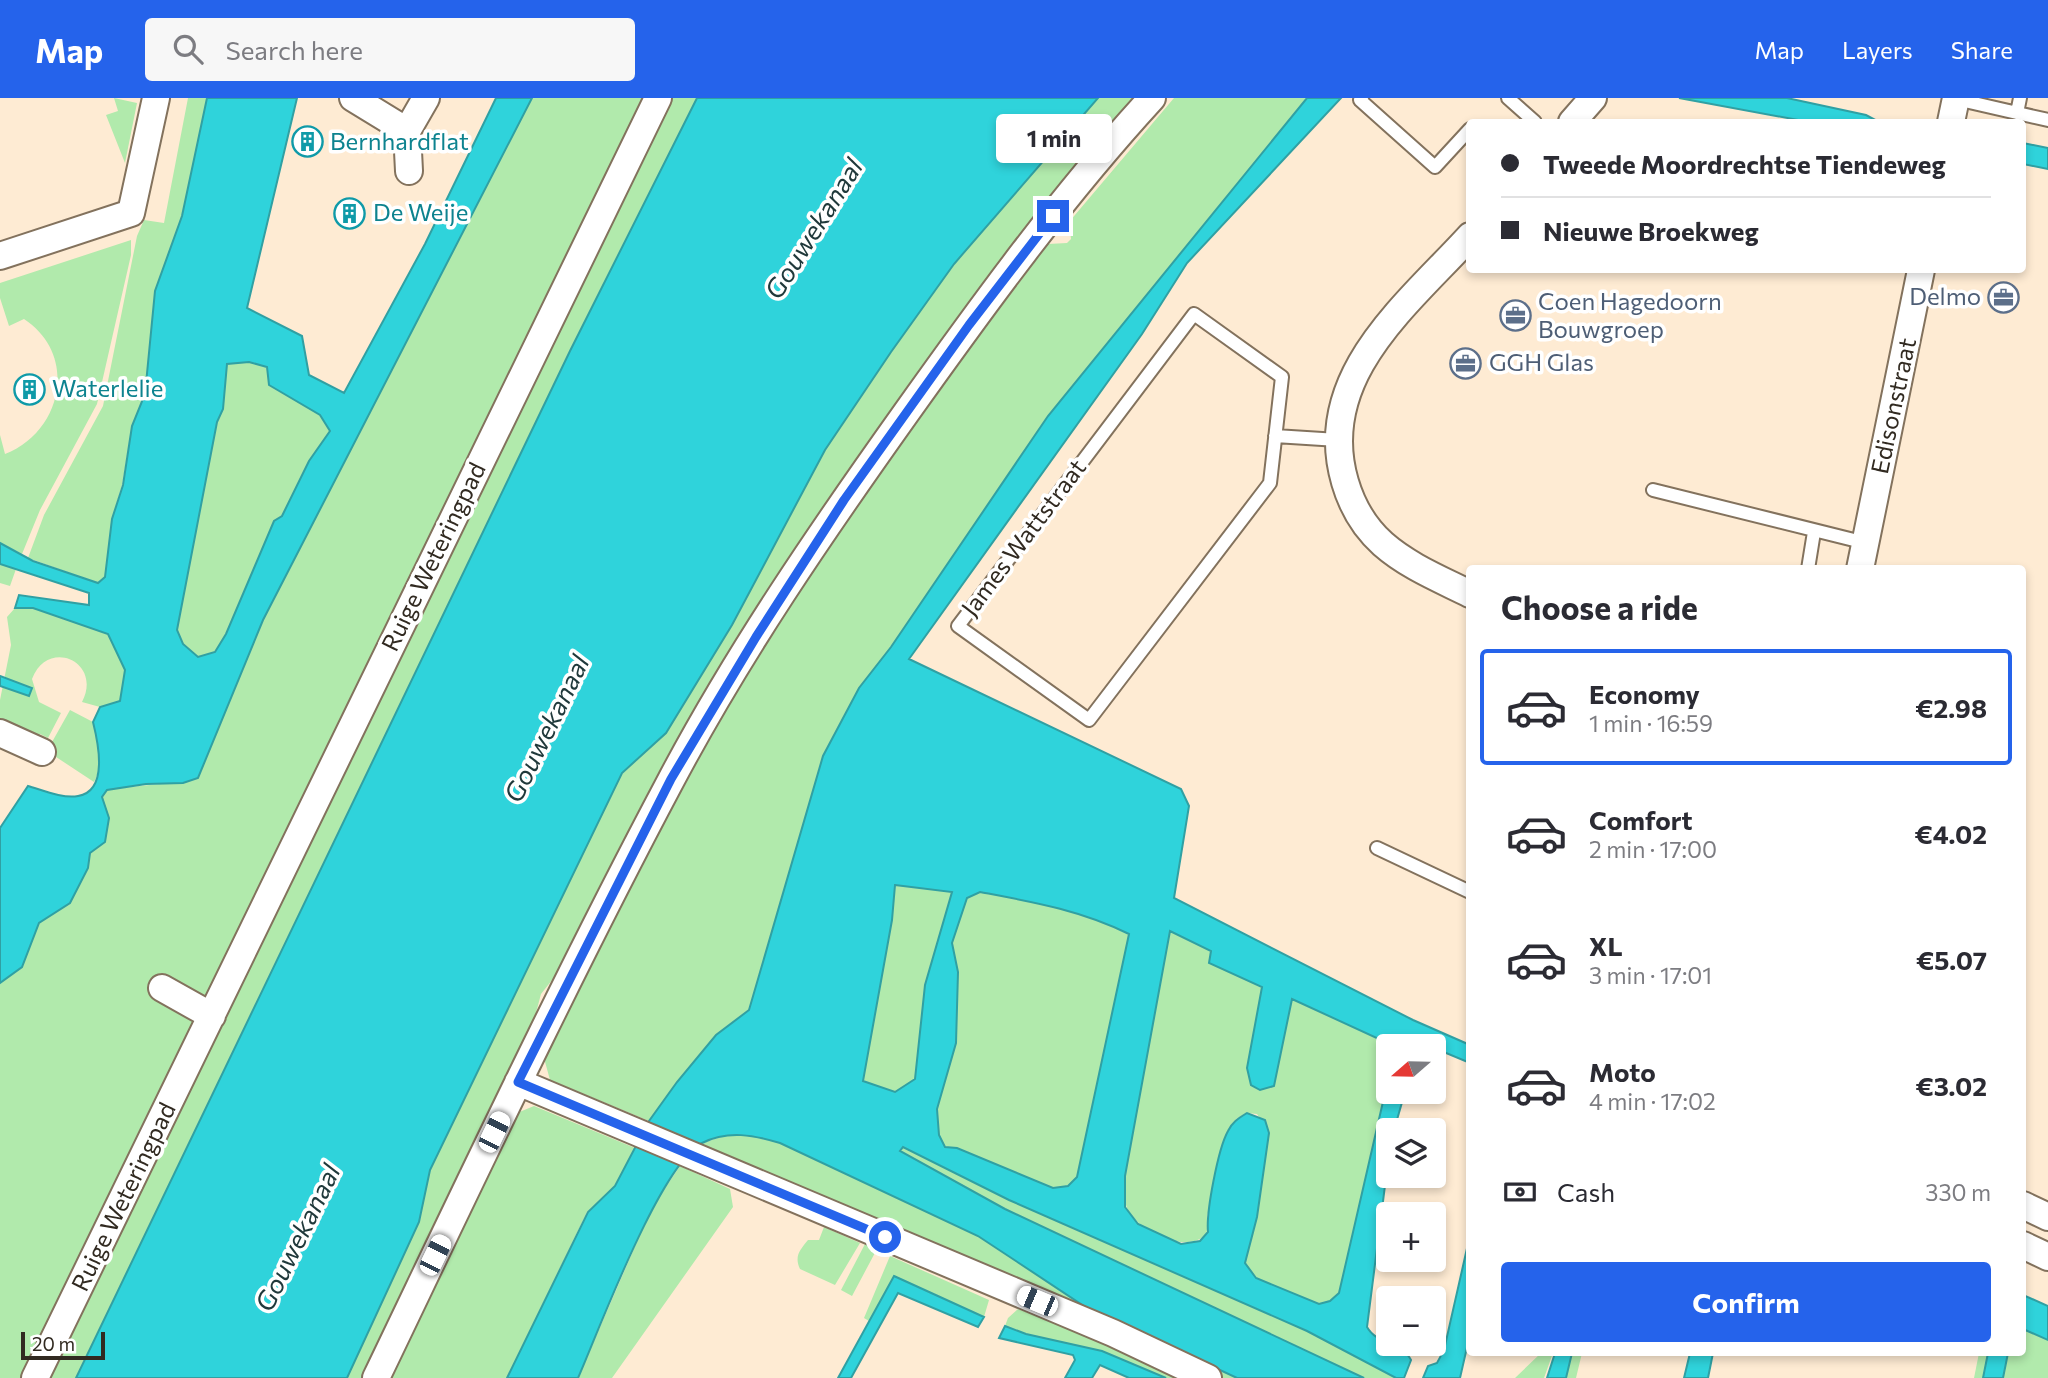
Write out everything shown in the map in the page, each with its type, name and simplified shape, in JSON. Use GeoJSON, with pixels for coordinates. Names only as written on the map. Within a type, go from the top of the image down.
{"type":"FeatureCollection","features":[{"type":"Feature","properties":{"kind":"street"},"geometry":{"type":"LineString","coordinates":[[0,256],[131,213],[156,98]]}},
{"type":"Feature","properties":{"kind":"street"},"geometry":{"type":"LineString","coordinates":[[354,98],[407,131]]}},
{"type":"Feature","properties":{"kind":"street"},"geometry":{"type":"LineString","coordinates":[[409,171],[407,131],[426,98]]}},
{"type":"Feature","properties":{"kind":"street","name":"Ruige Weteringpad"},"geometry":{"type":"LineString","coordinates":[[35,1378],[658,98]]}},
{"type":"Feature","properties":{"kind":"street"},"geometry":{"type":"LineString","coordinates":[[376,1378],[518,1082],[671,779],[814,546],[969,325],[1103,152],[1152,98]]}},
{"type":"Feature","properties":{"kind":"street"},"geometry":{"type":"LineString","coordinates":[[1575,119],[1593,98]]}},
{"type":"Feature","properties":{"kind":"street"},"geometry":{"type":"LineString","coordinates":[[1466,241],[1363,359],[1349,383],[1340,411],[1338,440],[1347,488],[1363,522],[1382,543],[1407,563],[1466,592]]}},
{"type":"Feature","properties":{"kind":"street","name":"Edisonstraat"},"geometry":{"type":"LineString","coordinates":[[1863,556],[1921,273]]}},
{"type":"Feature","properties":{"kind":"street"},"geometry":{"type":"LineString","coordinates":[[0,733],[42,752]]}},
{"type":"Feature","properties":{"kind":"street"},"geometry":{"type":"LineString","coordinates":[[162,988],[212,1016]]}},
{"type":"Feature","properties":{"kind":"street"},"geometry":{"type":"LineString","coordinates":[[518,1082],[1100,1328],[1208,1378]]}},
{"type":"Feature","properties":{"kind":"street"},"geometry":{"type":"LineString","coordinates":[[2026,1206],[2048,1217]]}},
{"type":"Feature","properties":{"kind":"street"},"geometry":{"type":"LineString","coordinates":[[2026,1246],[2048,1257]]}},
{"type":"Feature","properties":{"kind":"lane"},"geometry":{"type":"LineString","coordinates":[[1362,98],[1360,100],[1435,167],[1466,133]]}},
{"type":"Feature","properties":{"kind":"lane"},"geometry":{"type":"LineString","coordinates":[[1508,98],[1532,119]]}},
{"type":"Feature","properties":{"kind":"lane"},"geometry":{"type":"LineString","coordinates":[[2017,113],[2020,98]]}},
{"type":"Feature","properties":{"kind":"lane"},"geometry":{"type":"LineString","coordinates":[[1953,104],[2048,120]]}},
{"type":"Feature","properties":{"kind":"lane","name":"James Wattstraat"},"geometry":{"type":"LineString","coordinates":[[1194,314],[1282,377],[1276,436],[1270,483],[1089,720],[958,626],[1194,314]]}},
{"type":"Feature","properties":{"kind":"lane"},"geometry":{"type":"LineString","coordinates":[[1276,436],[1338,440]]}},
{"type":"Feature","properties":{"kind":"lane","name":"Edisonstraat"},"geometry":{"type":"LineString","coordinates":[[1653,490],[1814,532],[1863,556]]}},
{"type":"Feature","properties":{"kind":"lane"},"geometry":{"type":"LineString","coordinates":[[1809,565],[1814,532]]}},
{"type":"Feature","properties":{"kind":"lane"},"geometry":{"type":"LineString","coordinates":[[1377,848],[1466,890]]}},
{"type":"Feature","properties":{"kind":"green space"},"geometry":{"type":"Polygon","coordinates":[[[114,98],[137,103],[125,163],[106,115],[118,111],[114,98]]]}},
{"type":"Feature","properties":{"kind":"green space"},"geometry":{"type":"Polygon","coordinates":[[[188,98],[207,98],[182,216],[155,291],[145,394],[132,426],[122,485],[112,519],[105,577],[98,583],[28,558],[44,515],[103,406],[137,236],[144,220],[164,223],[188,98]]]}},
{"type":"Feature","properties":{"kind":"green space"},"geometry":{"type":"Polygon","coordinates":[[[532,98],[697,98],[570,351],[76,1378],[0,1378],[0,983],[22,967],[39,923],[70,903],[88,868],[90,853],[102,842],[105,835],[107,820],[102,797],[107,790],[198,778],[263,620],[532,98]]]}},
{"type":"Feature","properties":{"kind":"green space"},"geometry":{"type":"Polygon","coordinates":[[[1098,98],[1151,98],[669,758],[567,961],[541,994],[528,1043],[367,1378],[347,1378],[419,1222],[430,1170],[622,773],[666,733],[732,625],[825,450],[891,352],[954,264],[1098,98]]]}},
{"type":"Feature","properties":{"kind":"green space"},"geometry":{"type":"Polygon","coordinates":[[[1174,98],[1307,98],[1048,416],[891,647],[859,688],[823,756],[749,1010],[716,1035],[649,1121],[550,1080],[544,1058],[631,880],[724,706],[793,593],[886,460],[1048,244],[1067,243],[1071,239],[1069,222],[1174,98]]]}},
{"type":"Feature","properties":{"kind":"green space"},"geometry":{"type":"Polygon","coordinates":[[[131,240],[131,255],[97,404],[40,510],[22,554],[0,543],[0,435],[5,454],[40,429],[51,411],[57,392],[57,372],[52,352],[41,334],[24,319],[9,326],[0,298],[0,283],[131,240]]]}},
{"type":"Feature","properties":{"kind":"green space"},"geometry":{"type":"Polygon","coordinates":[[[249,362],[267,367],[269,385],[320,415],[330,431],[309,461],[226,634],[215,652],[198,657],[183,644],[177,630],[217,422],[223,409],[227,364],[249,362]]]}},
{"type":"Feature","properties":{"kind":"green space"},"geometry":{"type":"Polygon","coordinates":[[[0,564],[16,569],[10,586],[0,583],[0,564]]]}},
{"type":"Feature","properties":{"kind":"green space"},"geometry":{"type":"Polygon","coordinates":[[[15,608],[33,608],[108,634],[125,670],[120,701],[100,707],[82,702],[87,688],[85,676],[80,666],[60,657],[50,659],[40,666],[32,679],[39,702],[61,713],[48,738],[40,734],[37,739],[0,720],[0,700],[11,645],[7,617],[15,608]]]}},
{"type":"Feature","properties":{"kind":"green space"},"geometry":{"type":"Polygon","coordinates":[[[70,710],[93,722],[99,760],[94,782],[47,751],[70,710]]]}},
{"type":"Feature","properties":{"kind":"green space"},"geometry":{"type":"Polygon","coordinates":[[[894,885],[952,891],[925,985],[915,1079],[895,1092],[863,1081],[892,920],[894,885]]]}},
{"type":"Feature","properties":{"kind":"green space"},"geometry":{"type":"Polygon","coordinates":[[[980,892],[1075,913],[1129,934],[1077,1177],[1068,1186],[1053,1189],[957,1148],[945,1147],[939,1135],[937,1109],[956,1043],[958,972],[952,943],[967,898],[980,892]]]}},
{"type":"Feature","properties":{"kind":"green space"},"geometry":{"type":"Polygon","coordinates":[[[1170,931],[1211,951],[1210,963],[1262,987],[1247,1068],[1251,1085],[1260,1090],[1274,1086],[1291,999],[1376,1038],[1376,1104],[1382,1104],[1379,1118],[1376,1118],[1376,1132],[1339,1293],[1330,1301],[1319,1304],[1256,1278],[1245,1263],[1257,1217],[1269,1133],[1257,1114],[1247,1113],[1236,1119],[1207,1216],[1208,1233],[1199,1239],[1177,1241],[1153,1233],[1143,1226],[1126,1206],[1125,1176],[1170,931]]]}},
{"type":"Feature","properties":{"kind":"green space"},"geometry":{"type":"Polygon","coordinates":[[[534,1106],[635,1148],[615,1186],[587,1212],[507,1378],[386,1378],[517,1113],[534,1106]]]}},
{"type":"Feature","properties":{"kind":"green space"},"geometry":{"type":"Polygon","coordinates":[[[750,1134],[780,1143],[978,1236],[1087,1308],[1237,1378],[1218,1378],[700,1144],[727,1135],[750,1134]]]}},
{"type":"Feature","properties":{"kind":"green space"},"geometry":{"type":"Polygon","coordinates":[[[903,1147],[1009,1200],[1307,1331],[1396,1378],[1364,1378],[1005,1209],[905,1156],[900,1151],[903,1147]]]}},
{"type":"Feature","properties":{"kind":"green space"},"geometry":{"type":"Polygon","coordinates":[[[680,1166],[730,1189],[733,1207],[612,1378],[578,1378],[652,1207],[680,1166]]]}},
{"type":"Feature","properties":{"kind":"green space"},"geometry":{"type":"Polygon","coordinates":[[[824,1227],[860,1243],[835,1285],[800,1269],[798,1264],[799,1253],[803,1247],[808,1240],[819,1240],[824,1227]]]}},
{"type":"Feature","properties":{"kind":"green space"},"geometry":{"type":"Polygon","coordinates":[[[865,1244],[877,1249],[852,1296],[841,1290],[865,1244]]]}},
{"type":"Feature","properties":{"kind":"green space"},"geometry":{"type":"Polygon","coordinates":[[[890,1256],[989,1300],[984,1317],[894,1276],[869,1321],[864,1318],[890,1256]]]}},
{"type":"Feature","properties":{"kind":"green space"},"geometry":{"type":"Polygon","coordinates":[[[1018,1309],[1092,1337],[1177,1378],[1166,1378],[1102,1351],[1026,1334],[1005,1326],[1008,1318],[1018,1309]]]}},
{"type":"Feature","properties":{"kind":"green space"},"geometry":{"type":"Polygon","coordinates":[[[2026,1330],[2048,1340],[2048,1378],[2003,1378],[2007,1356],[2026,1356],[2026,1330]]]}},
{"type":"Feature","properties":{"kind":"green space"},"geometry":{"type":"Polygon","coordinates":[[[1538,1356],[1552,1356],[1544,1378],[1515,1378],[1538,1356]]]}},
{"type":"Feature","properties":{"kind":"green space"},"geometry":{"type":"Polygon","coordinates":[[[1571,1356],[1581,1356],[1576,1378],[1566,1378],[1571,1356]]]}},
{"type":"Feature","properties":{"kind":"green space"},"geometry":{"type":"Polygon","coordinates":[[[1978,1356],[1987,1356],[1983,1378],[1974,1378],[1978,1356]]]}},
{"type":"Feature","properties":{"kind":"water"},"geometry":{"type":"Polygon","coordinates":[[[207,98],[297,98],[247,308],[302,336],[309,375],[344,393],[425,244],[496,98],[532,98],[263,620],[198,778],[183,783],[146,784],[107,790],[102,797],[109,818],[105,842],[90,853],[88,868],[70,903],[39,923],[22,967],[0,983],[0,828],[28,786],[72,797],[88,792],[94,785],[98,776],[99,753],[93,722],[100,707],[120,701],[125,670],[108,634],[33,608],[15,608],[19,595],[89,605],[89,593],[0,564],[0,543],[33,561],[98,583],[105,577],[112,519],[123,485],[132,426],[145,394],[155,291],[182,216],[207,98]],[[249,362],[227,364],[223,409],[217,422],[177,630],[183,644],[198,657],[215,652],[226,634],[274,521],[282,516],[309,461],[330,431],[320,415],[269,385],[267,367],[249,362]]]}},
{"type":"Feature","properties":{"kind":"water","name":"Gouwekanaal"},"geometry":{"type":"Polygon","coordinates":[[[697,98],[1098,98],[954,264],[891,352],[825,450],[732,625],[666,733],[622,773],[430,1170],[419,1222],[347,1378],[76,1378],[570,351],[697,98]]]}},
{"type":"Feature","properties":{"kind":"water"},"geometry":{"type":"Polygon","coordinates":[[[1307,98],[1341,98],[1187,263],[1142,334],[909,659],[1181,789],[1189,806],[1174,898],[1445,1034],[1376,1034],[1376,1038],[1292,999],[1274,1086],[1260,1090],[1251,1085],[1247,1068],[1262,987],[1209,963],[1211,951],[1170,931],[1125,1176],[1125,1207],[1138,1224],[1181,1244],[1200,1241],[1208,1232],[1209,1210],[1220,1152],[1230,1128],[1247,1113],[1265,1120],[1269,1133],[1257,1217],[1245,1263],[1256,1278],[1319,1304],[1330,1301],[1339,1293],[1376,1132],[1376,1188],[1385,1188],[1383,1202],[1376,1202],[1376,1256],[1367,1327],[1376,1336],[1376,1356],[1408,1356],[1411,1360],[1404,1378],[1396,1378],[1307,1331],[1009,1200],[903,1147],[900,1151],[1005,1209],[1364,1378],[1237,1378],[1087,1308],[978,1236],[780,1143],[731,1135],[702,1143],[685,1157],[668,1182],[615,1288],[578,1378],[507,1378],[588,1212],[615,1186],[649,1121],[677,1082],[716,1035],[749,1010],[823,756],[859,688],[891,647],[1048,416],[1307,98]],[[895,885],[892,920],[863,1081],[895,1092],[915,1079],[925,985],[952,892],[895,885]],[[980,892],[967,898],[952,943],[958,972],[956,1043],[937,1109],[939,1135],[945,1147],[957,1148],[1053,1188],[1068,1186],[1077,1177],[1129,934],[1074,913],[980,892]]]}},
{"type":"Feature","properties":{"kind":"water"},"geometry":{"type":"Polygon","coordinates":[[[1679,98],[1787,98],[1866,115],[1873,119],[1793,119],[1679,98]]]}},
{"type":"Feature","properties":{"kind":"water"},"geometry":{"type":"Polygon","coordinates":[[[2026,144],[2048,148],[2048,169],[2026,165],[2026,144]]]}},
{"type":"Feature","properties":{"kind":"water"},"geometry":{"type":"Polygon","coordinates":[[[0,676],[32,688],[29,696],[0,686],[0,676]]]}},
{"type":"Feature","properties":{"kind":"water"},"geometry":{"type":"Polygon","coordinates":[[[1446,1034],[1466,1043],[1466,1061],[1446,1053],[1446,1034]]]}},
{"type":"Feature","properties":{"kind":"water"},"geometry":{"type":"Polygon","coordinates":[[[1382,1104],[1402,1104],[1397,1118],[1379,1118],[1382,1104]]]}},
{"type":"Feature","properties":{"kind":"water"},"geometry":{"type":"Polygon","coordinates":[[[1466,1253],[1466,1352],[1460,1378],[1423,1378],[1428,1366],[1437,1363],[1441,1356],[1446,1356],[1446,1341],[1466,1253]]]}},
{"type":"Feature","properties":{"kind":"water"},"geometry":{"type":"Polygon","coordinates":[[[894,1276],[984,1317],[978,1327],[898,1293],[851,1378],[838,1378],[894,1276]]]}},
{"type":"Feature","properties":{"kind":"water"},"geometry":{"type":"Polygon","coordinates":[[[2026,1296],[2048,1306],[2048,1340],[2026,1330],[2026,1296]]]}},
{"type":"Feature","properties":{"kind":"water"},"geometry":{"type":"Polygon","coordinates":[[[1005,1326],[1026,1334],[1102,1351],[1166,1378],[1129,1378],[1100,1365],[1092,1378],[1065,1378],[1075,1360],[1073,1355],[999,1338],[1005,1326]]]}},
{"type":"Feature","properties":{"kind":"water"},"geometry":{"type":"Polygon","coordinates":[[[1554,1356],[1571,1356],[1566,1378],[1547,1378],[1554,1356]]]}},
{"type":"Feature","properties":{"kind":"water"},"geometry":{"type":"Polygon","coordinates":[[[1689,1356],[1712,1356],[1708,1378],[1684,1378],[1689,1356]]]}},
{"type":"Feature","properties":{"kind":"water"},"geometry":{"type":"Polygon","coordinates":[[[1987,1356],[2007,1356],[2003,1378],[1983,1378],[1987,1356]]]}},
{"type":"Feature","properties":{"kind":"place","name":"Bernhardflat"},"geometry":{"type":"Point","coordinates":[307,142]}},
{"type":"Feature","properties":{"kind":"place","name":"De Weije"},"geometry":{"type":"Point","coordinates":[350,213]}},
{"type":"Feature","properties":{"kind":"place","name":"Delmo"},"geometry":{"type":"Point","coordinates":[2004,297]}},
{"type":"Feature","properties":{"kind":"place","name":"Coen Hagedoorn Bouwgroep"},"geometry":{"type":"Point","coordinates":[1515,316]}},
{"type":"Feature","properties":{"kind":"place","name":"GGH Glas"},"geometry":{"type":"Point","coordinates":[1466,363]}},
{"type":"Feature","properties":{"kind":"place","name":"Waterlelie"},"geometry":{"type":"Point","coordinates":[29,389]}},
{"type":"Feature","properties":{"kind":"route"},"geometry":{"type":"LineString","coordinates":[[885,1237],[518,1082],[671,779],[756,637],[844,500],[969,325],[1053,216]]}}]}
